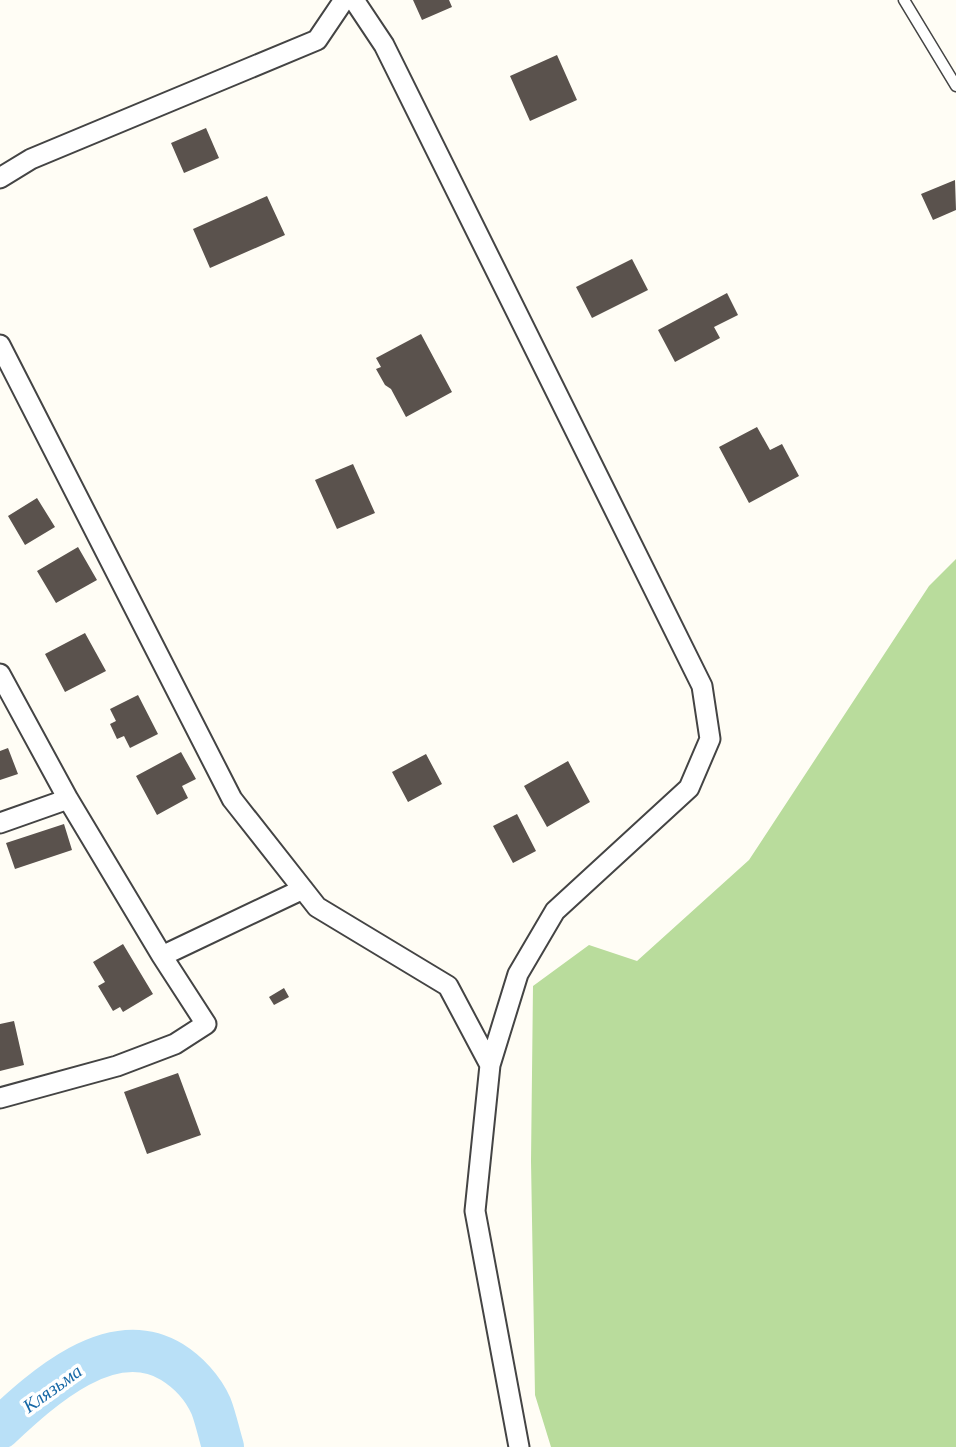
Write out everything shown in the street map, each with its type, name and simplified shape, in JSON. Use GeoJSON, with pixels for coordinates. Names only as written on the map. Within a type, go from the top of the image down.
{"type":"FeatureCollection","features":[{"type":"Feature","properties":{"kind":"street"},"geometry":{"type":"LineString","coordinates":[[0,178],[31,159],[317,40],[344,0]]}},
{"type":"Feature","properties":{"kind":"street"},"geometry":{"type":"LineString","coordinates":[[354,0],[384,45],[702,686],[710,739],[688,788],[555,911],[518,974],[490,1065],[475,1211],[519,1447]]}},
{"type":"Feature","properties":{"kind":"street"},"geometry":{"type":"LineString","coordinates":[[0,345],[232,799],[317,907],[448,986],[490,1065]]}},
{"type":"Feature","properties":{"kind":"street"},"geometry":{"type":"LineString","coordinates":[[0,674],[68,799],[206,1024],[175,1044],[117,1066],[0,1098]]}},
{"type":"Feature","properties":{"kind":"street"},"geometry":{"type":"LineString","coordinates":[[0,823],[68,799]]}},
{"type":"Feature","properties":{"kind":"street"},"geometry":{"type":"LineString","coordinates":[[162,956],[303,889]]}},
{"type":"Feature","properties":{"kind":"lane"},"geometry":{"type":"LineString","coordinates":[[904,0],[956,86]]}},
{"type":"Feature","properties":{"kind":"green space"},"geometry":{"type":"Polygon","coordinates":[[[956,559],[956,1447],[551,1447],[535,1395],[531,1161],[533,986],[589,945],[637,961],[749,860],[929,586],[956,559]]]}},
{"type":"Feature","properties":{"kind":"building"},"geometry":{"type":"Polygon","coordinates":[[[413,0],[449,0],[452,7],[422,20],[413,0]]]}},
{"type":"Feature","properties":{"kind":"building"},"geometry":{"type":"Polygon","coordinates":[[[557,55],[577,100],[530,121],[510,76],[557,55]]]}},
{"type":"Feature","properties":{"kind":"building"},"geometry":{"type":"Polygon","coordinates":[[[206,128],[219,158],[184,173],[171,143],[206,128]]]}},
{"type":"Feature","properties":{"kind":"building"},"geometry":{"type":"Polygon","coordinates":[[[955,180],[956,210],[933,220],[921,194],[955,180]]]}},
{"type":"Feature","properties":{"kind":"building"},"geometry":{"type":"Polygon","coordinates":[[[267,196],[285,235],[210,268],[193,229],[267,196]]]}},
{"type":"Feature","properties":{"kind":"building"},"geometry":{"type":"Polygon","coordinates":[[[632,259],[648,290],[592,318],[576,287],[632,259]]]}},
{"type":"Feature","properties":{"kind":"building"},"geometry":{"type":"Polygon","coordinates":[[[727,293],[738,315],[714,327],[720,338],[675,362],[658,330],[727,293]]]}},
{"type":"Feature","properties":{"kind":"building"},"geometry":{"type":"Polygon","coordinates":[[[421,334],[452,392],[406,417],[391,389],[385,385],[376,369],[381,367],[376,358],[421,334]]]}},
{"type":"Feature","properties":{"kind":"building"},"geometry":{"type":"Polygon","coordinates":[[[757,427],[770,450],[782,444],[799,476],[749,503],[719,447],[757,427]]]}},
{"type":"Feature","properties":{"kind":"building"},"geometry":{"type":"Polygon","coordinates":[[[353,464],[375,513],[337,529],[315,480],[353,464]]]}},
{"type":"Feature","properties":{"kind":"building"},"geometry":{"type":"Polygon","coordinates":[[[37,498],[55,527],[25,545],[8,516],[37,498]]]}},
{"type":"Feature","properties":{"kind":"building"},"geometry":{"type":"Polygon","coordinates":[[[78,547],[97,580],[56,603],[37,571],[78,547]]]}},
{"type":"Feature","properties":{"kind":"building"},"geometry":{"type":"Polygon","coordinates":[[[85,633],[106,671],[65,692],[45,654],[85,633]]]}},
{"type":"Feature","properties":{"kind":"building"},"geometry":{"type":"Polygon","coordinates":[[[138,695],[158,734],[130,748],[124,736],[117,739],[110,724],[116,721],[110,709],[138,695]]]}},
{"type":"Feature","properties":{"kind":"building"},"geometry":{"type":"Polygon","coordinates":[[[8,748],[18,774],[0,780],[0,751],[8,748]]]}},
{"type":"Feature","properties":{"kind":"building"},"geometry":{"type":"Polygon","coordinates":[[[181,752],[196,779],[182,786],[188,798],[157,815],[136,776],[181,752]]]}},
{"type":"Feature","properties":{"kind":"building"},"geometry":{"type":"Polygon","coordinates":[[[426,754],[442,784],[408,802],[392,772],[426,754]]]}},
{"type":"Feature","properties":{"kind":"building"},"geometry":{"type":"Polygon","coordinates":[[[568,761],[590,802],[547,827],[524,786],[568,761]]]}},
{"type":"Feature","properties":{"kind":"building"},"geometry":{"type":"Polygon","coordinates":[[[517,814],[536,851],[513,863],[493,826],[517,814]]]}},
{"type":"Feature","properties":{"kind":"building"},"geometry":{"type":"Polygon","coordinates":[[[64,824],[72,850],[15,869],[6,843],[64,824]]]}},
{"type":"Feature","properties":{"kind":"building"},"geometry":{"type":"Polygon","coordinates":[[[123,944],[153,994],[123,1012],[120,1007],[113,1011],[98,986],[105,982],[93,962],[123,944]]]}},
{"type":"Feature","properties":{"kind":"building"},"geometry":{"type":"Polygon","coordinates":[[[284,988],[289,997],[274,1005],[269,997],[284,988]]]}},
{"type":"Feature","properties":{"kind":"building"},"geometry":{"type":"Polygon","coordinates":[[[14,1021],[24,1065],[0,1071],[0,1024],[14,1021]]]}},
{"type":"Feature","properties":{"kind":"building"},"geometry":{"type":"Polygon","coordinates":[[[178,1073],[201,1135],[147,1154],[124,1092],[178,1073]]]}},
{"type":"Feature","properties":{"kind":"waterway","name":"Клязьма"},"geometry":{"type":"LineString","coordinates":[[0,1428],[36,1396],[79,1366],[102,1356],[125,1351],[149,1353],[172,1362],[199,1387],[211,1406],[223,1447]]}}]}
